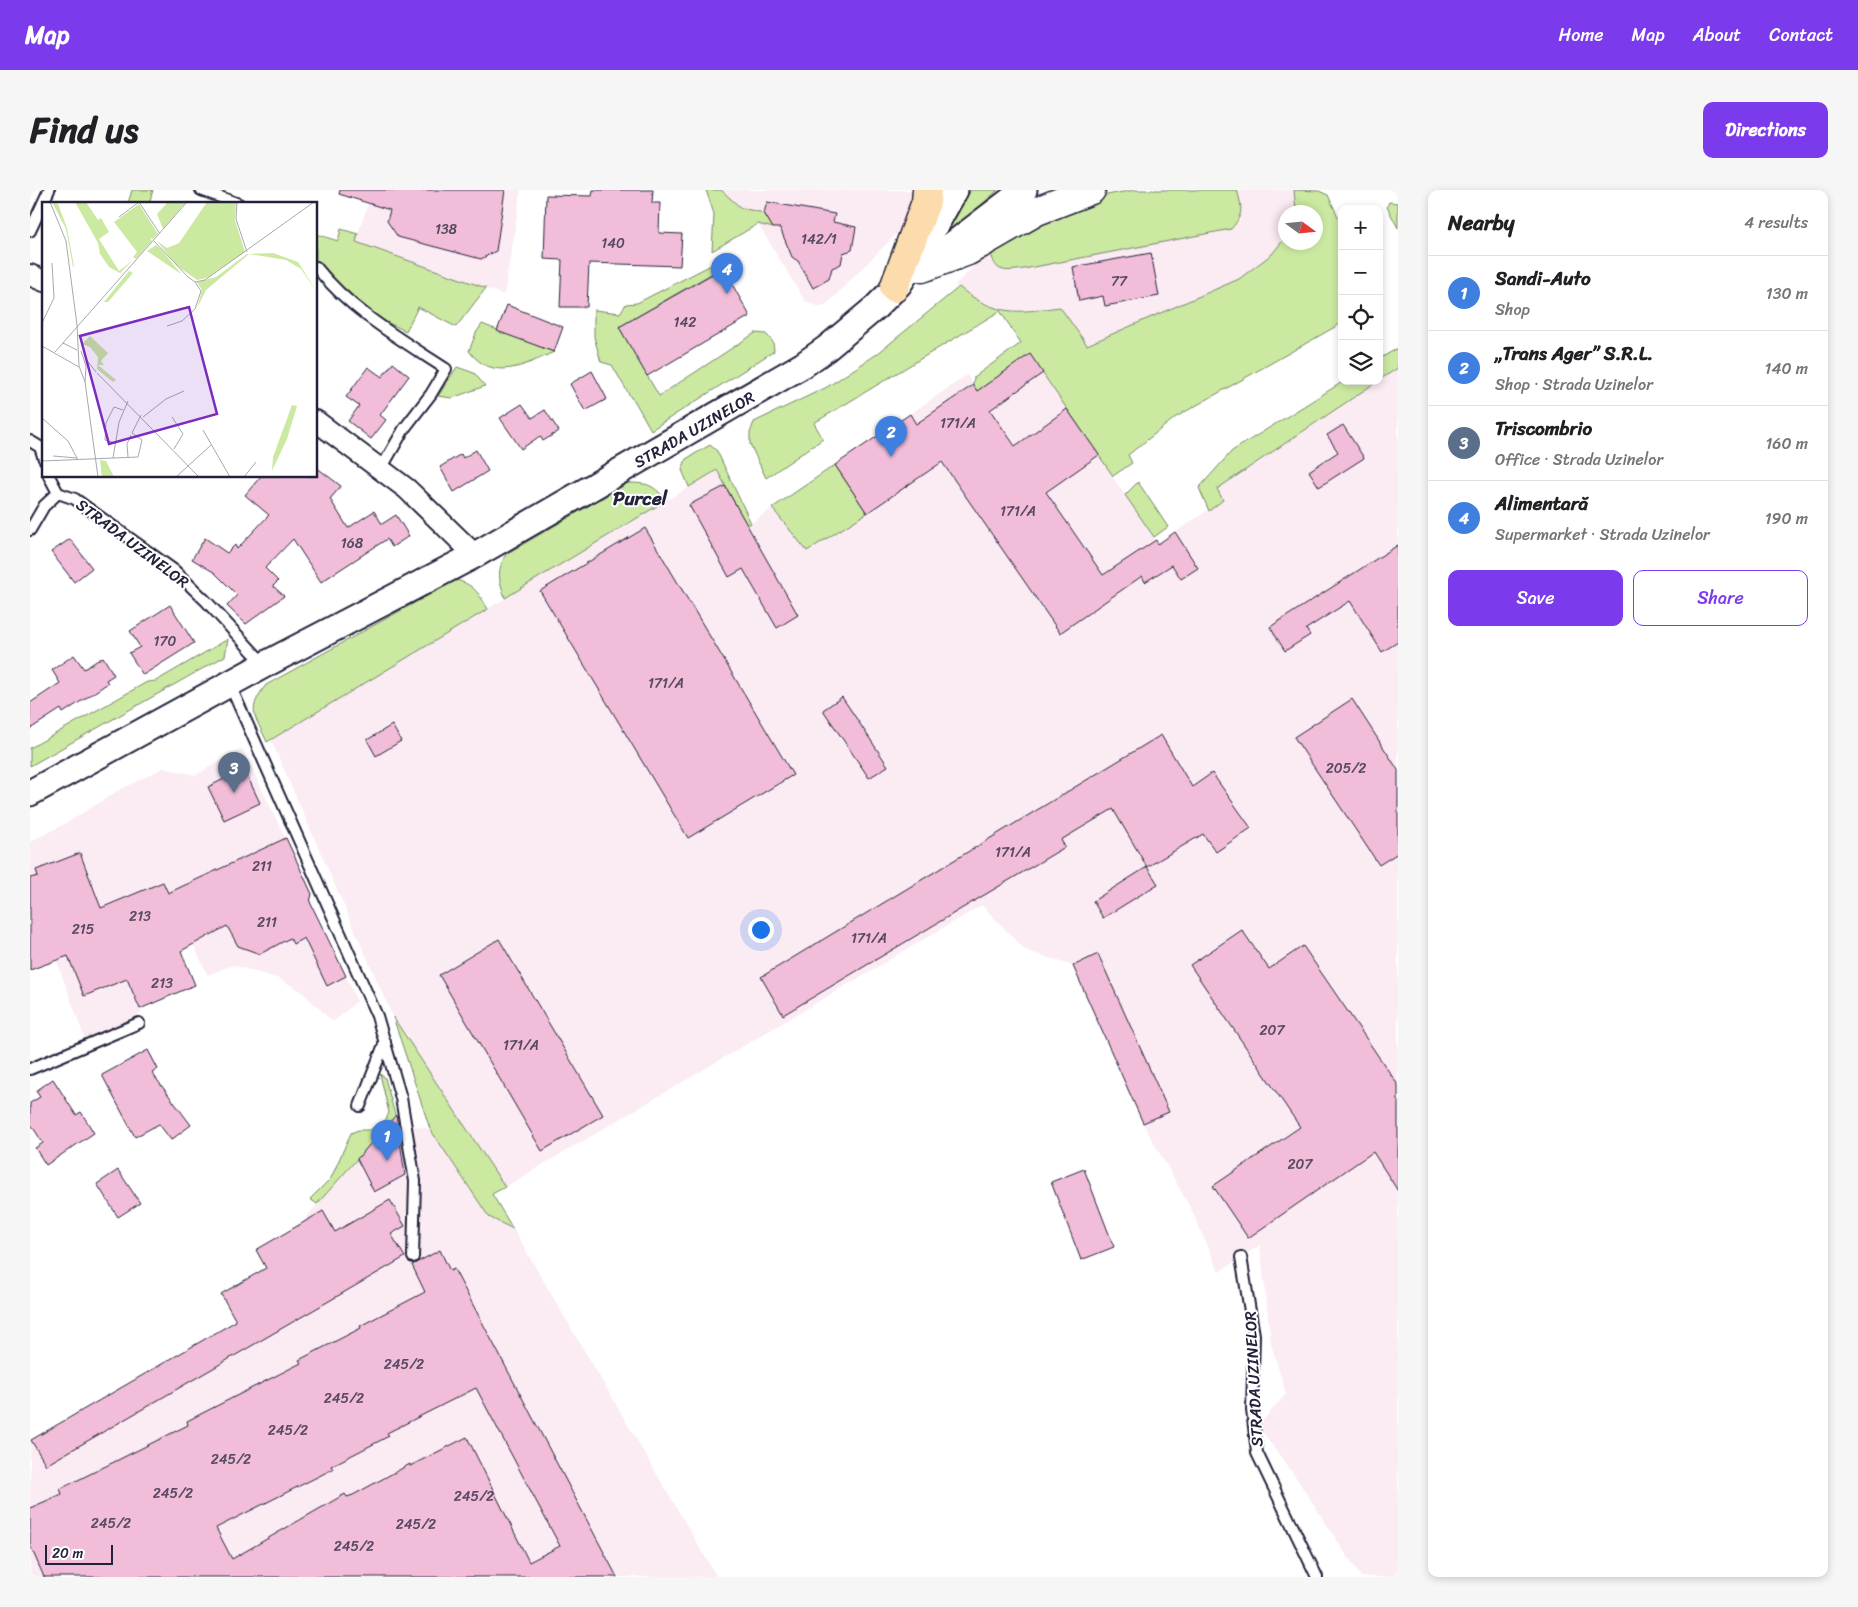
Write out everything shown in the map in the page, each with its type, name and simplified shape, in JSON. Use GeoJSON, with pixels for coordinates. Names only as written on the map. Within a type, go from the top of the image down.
{"type":"FeatureCollection","features":[{"type":"Feature","properties":{"kind":"main road"},"geometry":{"type":"LineString","coordinates":[[897,286],[926,202],[927,190]]}},
{"type":"Feature","properties":{"kind":"main road"},"geometry":{"type":"LineString","coordinates":[[922,268],[968,251],[1037,211],[1091,190]]}},
{"type":"Feature","properties":{"kind":"street","name":"STRADA UZINELOR"},"geometry":{"type":"LineString","coordinates":[[897,286],[926,242],[956,190]]}},
{"type":"Feature","properties":{"kind":"street","name":"STRADA UZINELOR"},"geometry":{"type":"LineString","coordinates":[[30,793],[264,665],[475,555],[803,365],[850,328],[897,286],[1024,190]]}},
{"type":"Feature","properties":{"kind":"street"},"geometry":{"type":"LineString","coordinates":[[30,275],[42,280]]}},
{"type":"Feature","properties":{"kind":"street"},"geometry":{"type":"LineString","coordinates":[[318,422],[407,489],[475,555]]}},
{"type":"Feature","properties":{"kind":"lane"},"geometry":{"type":"LineString","coordinates":[[43,202],[49,190]]}},
{"type":"Feature","properties":{"kind":"lane"},"geometry":{"type":"LineString","coordinates":[[201,190],[234,202]]}},
{"type":"Feature","properties":{"kind":"lane"},"geometry":{"type":"LineString","coordinates":[[30,231],[42,205]]}},
{"type":"Feature","properties":{"kind":"lane"},"geometry":{"type":"LineString","coordinates":[[318,269],[370,319],[446,369],[431,394],[404,429],[381,469]]}},
{"type":"Feature","properties":{"kind":"lane"},"geometry":{"type":"LineString","coordinates":[[30,441],[42,444]]}},
{"type":"Feature","properties":{"kind":"lane","name":"STRADA UZINELOR"},"geometry":{"type":"LineString","coordinates":[[50,478],[58,493],[75,499],[175,571],[207,602],[264,665]]}},
{"type":"Feature","properties":{"kind":"lane","name":"STRADA UZINELOR"},"geometry":{"type":"LineString","coordinates":[[30,530],[44,506],[58,493]]}},
{"type":"Feature","properties":{"kind":"lane"},"geometry":{"type":"LineString","coordinates":[[230,684],[377,1016],[401,1098],[415,1181],[413,1257]]}},
{"type":"Feature","properties":{"kind":"lane"},"geometry":{"type":"LineString","coordinates":[[30,1069],[139,1024]]}},
{"type":"Feature","properties":{"kind":"lane"},"geometry":{"type":"LineString","coordinates":[[360,1106],[385,1042]]}},
{"type":"Feature","properties":{"kind":"lane","name":"STRADA UZINELOR"},"geometry":{"type":"LineString","coordinates":[[1241,1257],[1254,1336],[1252,1410],[1256,1453],[1317,1577]]}},
{"type":"Feature","properties":{"kind":"shaded area"},"geometry":{"type":"Polygon","coordinates":[[[373,190],[521,190],[504,295],[355,242],[373,190]]]}},
{"type":"Feature","properties":{"kind":"shaded area"},"geometry":{"type":"Polygon","coordinates":[[[721,190],[919,190],[904,226],[825,306],[819,307],[805,301],[758,224],[772,228],[764,213],[741,208],[721,190]]]}},
{"type":"Feature","properties":{"kind":"shaded area"},"geometry":{"type":"Polygon","coordinates":[[[1237,190],[1294,190],[1295,205],[1278,205],[1278,247],[1272,254],[1239,279],[1087,345],[1060,307],[1012,311],[996,308],[969,295],[955,285],[991,249],[1189,238],[1232,229],[1240,220],[1241,204],[1237,190]]]}},
{"type":"Feature","properties":{"kind":"shaded area"},"geometry":{"type":"Polygon","coordinates":[[[1030,354],[1158,544],[1223,500],[1217,489],[1373,385],[1383,385],[1383,378],[1398,368],[1398,1577],[1361,1577],[1297,1479],[1258,1426],[1286,1394],[1271,1343],[1260,1245],[1219,1272],[1192,1211],[1143,1123],[1073,966],[1025,950],[982,905],[505,1187],[393,1017],[271,740],[717,470],[747,526],[967,375],[973,385],[1030,354]]]}},
{"type":"Feature","properties":{"kind":"shaded area"},"geometry":{"type":"Polygon","coordinates":[[[242,748],[312,894],[310,902],[357,1001],[333,1022],[301,991],[280,979],[233,965],[208,975],[193,944],[180,924],[163,882],[127,979],[142,1013],[85,1039],[30,887],[30,842],[70,821],[116,792],[163,768],[196,775],[242,748]]]}},
{"type":"Feature","properties":{"kind":"shaded area"},"geometry":{"type":"Polygon","coordinates":[[[391,1121],[430,1129],[489,1217],[513,1229],[717,1577],[30,1577],[30,1441],[236,1321],[221,1294],[266,1268],[256,1250],[302,1223],[391,1121]]]}},
{"type":"Feature","properties":{"kind":"green space"},"geometry":{"type":"Polygon","coordinates":[[[132,190],[153,190],[150,202],[128,202],[132,190]]]}},
{"type":"Feature","properties":{"kind":"green space"},"geometry":{"type":"Polygon","coordinates":[[[706,190],[721,190],[741,208],[764,213],[773,228],[758,224],[712,251],[714,214],[706,190]]]}},
{"type":"Feature","properties":{"kind":"green space"},"geometry":{"type":"Polygon","coordinates":[[[971,190],[998,190],[942,240],[971,190]]]}},
{"type":"Feature","properties":{"kind":"green space"},"geometry":{"type":"Polygon","coordinates":[[[1134,190],[1237,190],[1241,211],[1231,229],[1011,271],[1001,269],[994,263],[991,249],[1017,231],[1101,196],[1134,190]]]}},
{"type":"Feature","properties":{"kind":"green space"},"geometry":{"type":"Polygon","coordinates":[[[1294,190],[1319,191],[1328,195],[1338,216],[1338,325],[1176,417],[1128,455],[1132,463],[1113,476],[1030,355],[977,391],[973,385],[974,377],[1021,343],[1000,311],[814,423],[823,439],[766,478],[750,444],[750,433],[754,422],[827,387],[877,354],[959,287],[971,296],[998,309],[1024,311],[1060,307],[1087,345],[1239,279],[1272,254],[1278,247],[1278,250],[1323,250],[1323,205],[1295,205],[1294,190]]]}},
{"type":"Feature","properties":{"kind":"green space"},"geometry":{"type":"Polygon","coordinates":[[[1389,202],[1398,203],[1398,228],[1387,207],[1389,202]]]}},
{"type":"Feature","properties":{"kind":"green space"},"geometry":{"type":"Polygon","coordinates":[[[341,229],[358,234],[356,242],[486,288],[456,327],[418,307],[406,331],[384,321],[348,295],[318,262],[318,235],[338,241],[341,229]]]}},
{"type":"Feature","properties":{"kind":"green space"},"geometry":{"type":"Polygon","coordinates":[[[717,262],[723,267],[619,327],[659,396],[755,333],[766,334],[773,342],[774,351],[651,430],[612,365],[601,362],[594,337],[594,310],[620,313],[626,304],[637,303],[717,262]]]}},
{"type":"Feature","properties":{"kind":"green space"},"geometry":{"type":"Polygon","coordinates":[[[482,324],[554,352],[521,366],[499,369],[488,366],[478,361],[469,351],[476,333],[482,324]]]}},
{"type":"Feature","properties":{"kind":"green space"},"geometry":{"type":"Polygon","coordinates":[[[1398,348],[1398,368],[1383,377],[1383,357],[1398,348]]]}},
{"type":"Feature","properties":{"kind":"green space"},"geometry":{"type":"Polygon","coordinates":[[[457,367],[474,373],[485,386],[452,398],[438,396],[457,367]]]}},
{"type":"Feature","properties":{"kind":"green space"},"geometry":{"type":"Polygon","coordinates":[[[1338,385],[1372,385],[1217,489],[1223,500],[1209,511],[1199,488],[1232,451],[1338,385]]]}},
{"type":"Feature","properties":{"kind":"green space"},"geometry":{"type":"Polygon","coordinates":[[[710,445],[717,451],[751,523],[747,526],[717,470],[689,487],[682,470],[686,459],[710,445]]]}},
{"type":"Feature","properties":{"kind":"green space"},"geometry":{"type":"Polygon","coordinates":[[[835,465],[867,513],[807,551],[772,508],[835,465]]]}},
{"type":"Feature","properties":{"kind":"green space"},"geometry":{"type":"Polygon","coordinates":[[[1138,482],[1168,527],[1154,537],[1125,495],[1138,482]]]}},
{"type":"Feature","properties":{"kind":"green space"},"geometry":{"type":"Polygon","coordinates":[[[628,483],[650,486],[667,500],[505,598],[501,586],[500,571],[506,554],[628,483]]]}},
{"type":"Feature","properties":{"kind":"green space"},"geometry":{"type":"Polygon","coordinates":[[[456,580],[472,587],[488,609],[267,742],[254,713],[256,701],[266,685],[456,580]]]}},
{"type":"Feature","properties":{"kind":"green space"},"geometry":{"type":"Polygon","coordinates":[[[228,639],[225,656],[30,766],[30,748],[147,682],[156,681],[228,639]]]}},
{"type":"Feature","properties":{"kind":"green space"},"geometry":{"type":"Polygon","coordinates":[[[393,1017],[505,1187],[492,1194],[513,1229],[489,1217],[430,1129],[393,1017]]]}},
{"type":"Feature","properties":{"kind":"green space"},"geometry":{"type":"Polygon","coordinates":[[[380,1074],[385,1078],[397,1122],[391,1121],[317,1204],[310,1199],[331,1178],[351,1133],[358,1130],[370,1130],[385,1121],[389,1113],[380,1074]]]}},
{"type":"Feature","properties":{"kind":"building"},"geometry":{"type":"Polygon","coordinates":[[[340,190],[505,190],[496,251],[481,259],[398,237],[387,221],[390,210],[339,194],[340,190]]]}},
{"type":"Feature","properties":{"kind":"building"},"geometry":{"type":"Polygon","coordinates":[[[593,190],[653,190],[652,203],[660,203],[659,233],[682,234],[680,266],[589,263],[587,307],[560,307],[562,260],[544,259],[546,195],[592,196],[593,190]]]}},
{"type":"Feature","properties":{"kind":"building"},"geometry":{"type":"Polygon","coordinates":[[[767,202],[835,214],[833,222],[856,227],[852,250],[843,253],[841,264],[832,268],[829,279],[813,288],[798,261],[792,257],[780,228],[773,228],[764,213],[767,202]]]}},
{"type":"Feature","properties":{"kind":"building"},"geometry":{"type":"Polygon","coordinates":[[[1151,253],[1159,296],[1105,306],[1103,296],[1079,301],[1073,267],[1151,253]]]}},
{"type":"Feature","properties":{"kind":"building"},"geometry":{"type":"Polygon","coordinates":[[[723,268],[750,316],[647,376],[619,327],[723,268]]]}},
{"type":"Feature","properties":{"kind":"building"},"geometry":{"type":"Polygon","coordinates":[[[507,305],[563,327],[554,352],[497,331],[507,305]]]}},
{"type":"Feature","properties":{"kind":"building"},"geometry":{"type":"Polygon","coordinates":[[[1030,354],[1043,373],[990,410],[1015,446],[1067,409],[1099,455],[1046,492],[1103,575],[1156,540],[1158,544],[1175,532],[1198,568],[1181,579],[1172,565],[1145,582],[1142,576],[1060,633],[942,462],[867,513],[835,465],[910,414],[916,424],[973,385],[977,391],[1030,354]]]}},
{"type":"Feature","properties":{"kind":"building"},"geometry":{"type":"Polygon","coordinates":[[[393,363],[409,376],[380,415],[386,420],[371,439],[348,421],[359,406],[346,397],[368,367],[382,377],[393,363]]]}},
{"type":"Feature","properties":{"kind":"building"},"geometry":{"type":"Polygon","coordinates":[[[592,371],[607,399],[585,411],[570,384],[592,371]]]}},
{"type":"Feature","properties":{"kind":"building"},"geometry":{"type":"Polygon","coordinates":[[[522,404],[532,418],[545,410],[559,431],[543,441],[540,436],[521,449],[500,418],[522,404]]]}},
{"type":"Feature","properties":{"kind":"building"},"geometry":{"type":"Polygon","coordinates":[[[1343,425],[1364,458],[1319,487],[1309,471],[1338,452],[1327,435],[1343,425]]]}},
{"type":"Feature","properties":{"kind":"building"},"geometry":{"type":"Polygon","coordinates":[[[476,450],[488,471],[454,492],[440,467],[461,454],[463,458],[476,450]]]}},
{"type":"Feature","properties":{"kind":"building"},"geometry":{"type":"Polygon","coordinates":[[[318,469],[341,486],[330,499],[348,528],[374,511],[382,524],[396,515],[409,536],[392,547],[387,539],[321,582],[293,539],[265,568],[278,581],[273,586],[284,596],[246,624],[227,606],[237,595],[215,573],[192,559],[205,538],[227,553],[235,545],[237,549],[269,515],[245,495],[259,478],[318,478],[318,469]]]}},
{"type":"Feature","properties":{"kind":"building"},"geometry":{"type":"Polygon","coordinates":[[[725,486],[798,615],[777,628],[743,569],[729,577],[689,505],[725,486]]]}},
{"type":"Feature","properties":{"kind":"building"},"geometry":{"type":"Polygon","coordinates":[[[645,528],[793,775],[688,838],[540,591],[645,528]]]}},
{"type":"Feature","properties":{"kind":"building"},"geometry":{"type":"Polygon","coordinates":[[[70,539],[92,568],[74,582],[51,552],[70,539]]]}},
{"type":"Feature","properties":{"kind":"building"},"geometry":{"type":"Polygon","coordinates":[[[1398,545],[1398,642],[1382,652],[1350,601],[1306,629],[1310,635],[1285,651],[1270,627],[1398,545]]]}},
{"type":"Feature","properties":{"kind":"building"},"geometry":{"type":"Polygon","coordinates":[[[170,605],[194,643],[143,675],[129,653],[140,647],[130,631],[170,605]]]}},
{"type":"Feature","properties":{"kind":"building"},"geometry":{"type":"Polygon","coordinates":[[[74,655],[84,669],[103,657],[114,675],[106,680],[108,683],[63,713],[61,709],[30,729],[30,703],[60,683],[52,670],[74,655]]]}},
{"type":"Feature","properties":{"kind":"building"},"geometry":{"type":"Polygon","coordinates":[[[842,697],[888,766],[869,778],[823,710],[842,697]]]}},
{"type":"Feature","properties":{"kind":"building"},"geometry":{"type":"Polygon","coordinates":[[[1352,699],[1398,770],[1398,853],[1379,865],[1294,737],[1352,699]]]}},
{"type":"Feature","properties":{"kind":"building"},"geometry":{"type":"Polygon","coordinates":[[[392,725],[401,741],[376,756],[367,740],[392,725]]]}},
{"type":"Feature","properties":{"kind":"building"},"geometry":{"type":"Polygon","coordinates":[[[1161,735],[1192,787],[1212,773],[1251,828],[1216,852],[1203,834],[1147,867],[1113,809],[1061,840],[1065,847],[783,1015],[761,977],[1161,735]]]}},
{"type":"Feature","properties":{"kind":"building"},"geometry":{"type":"Polygon","coordinates":[[[244,769],[260,803],[224,820],[208,787],[244,769]]]}},
{"type":"Feature","properties":{"kind":"building"},"geometry":{"type":"Polygon","coordinates":[[[286,838],[312,894],[310,902],[346,976],[327,986],[304,938],[293,944],[290,938],[260,954],[238,946],[227,926],[181,951],[195,985],[140,1009],[127,979],[84,996],[68,956],[30,970],[30,878],[38,876],[36,870],[80,853],[101,908],[163,882],[168,893],[286,838]]]}},
{"type":"Feature","properties":{"kind":"building"},"geometry":{"type":"Polygon","coordinates":[[[1147,867],[1158,884],[1103,918],[1093,901],[1147,867]]]}},
{"type":"Feature","properties":{"kind":"building"},"geometry":{"type":"Polygon","coordinates":[[[1242,930],[1269,969],[1303,946],[1398,1085],[1398,1191],[1373,1152],[1248,1238],[1213,1186],[1300,1127],[1190,965],[1242,930]]]}},
{"type":"Feature","properties":{"kind":"building"},"geometry":{"type":"Polygon","coordinates":[[[499,939],[603,1115],[542,1151],[439,975],[499,939]]]}},
{"type":"Feature","properties":{"kind":"building"},"geometry":{"type":"Polygon","coordinates":[[[1098,954],[1169,1112],[1143,1123],[1073,966],[1098,954]]]}},
{"type":"Feature","properties":{"kind":"building"},"geometry":{"type":"Polygon","coordinates":[[[148,1050],[158,1069],[152,1073],[191,1125],[171,1140],[159,1124],[135,1137],[102,1075],[148,1050]]]}},
{"type":"Feature","properties":{"kind":"building"},"geometry":{"type":"Polygon","coordinates":[[[53,1079],[76,1115],[81,1112],[94,1133],[46,1165],[35,1148],[43,1143],[30,1123],[30,1103],[40,1097],[36,1091],[53,1079]]]}},
{"type":"Feature","properties":{"kind":"building"},"geometry":{"type":"Polygon","coordinates":[[[396,1115],[405,1175],[374,1192],[357,1159],[396,1115]]]}},
{"type":"Feature","properties":{"kind":"building"},"geometry":{"type":"Polygon","coordinates":[[[1084,1169],[1114,1247],[1081,1260],[1051,1182],[1084,1169]]]}},
{"type":"Feature","properties":{"kind":"building"},"geometry":{"type":"Polygon","coordinates":[[[118,1170],[140,1203],[118,1217],[97,1184],[118,1170]]]}},
{"type":"Feature","properties":{"kind":"building"},"geometry":{"type":"Polygon","coordinates":[[[390,1200],[405,1226],[391,1234],[405,1257],[46,1465],[31,1440],[236,1321],[221,1294],[266,1268],[256,1250],[323,1211],[335,1232],[390,1200]]]}},
{"type":"Feature","properties":{"kind":"building"},"geometry":{"type":"Polygon","coordinates":[[[440,1250],[450,1271],[454,1269],[617,1577],[44,1577],[30,1545],[30,1508],[62,1494],[60,1489],[188,1425],[187,1421],[301,1363],[299,1360],[425,1292],[412,1265],[440,1250]],[[476,1388],[387,1433],[389,1436],[331,1466],[333,1469],[216,1528],[232,1559],[345,1494],[347,1497],[353,1495],[410,1464],[410,1466],[467,1437],[529,1562],[560,1546],[476,1388]]]}},
{"type":"Feature","properties":{"kind":"place","name":"Alimentară"},"geometry":{"type":"Point","coordinates":[727,294]}},
{"type":"Feature","properties":{"kind":"place","name":"„Trans Ager” S.R.L."},"geometry":{"type":"Point","coordinates":[891,457]}},
{"type":"Feature","properties":{"kind":"place","name":"Triscombrio"},"geometry":{"type":"Point","coordinates":[234,793]}},
{"type":"Feature","properties":{"kind":"place","name":"Sandi-Auto"},"geometry":{"type":"Point","coordinates":[387,1161]}},
{"type":"Feature","properties":{"kind":"district","name":"Purcel"},"geometry":{"type":"Point","coordinates":[640,498]}}]}
